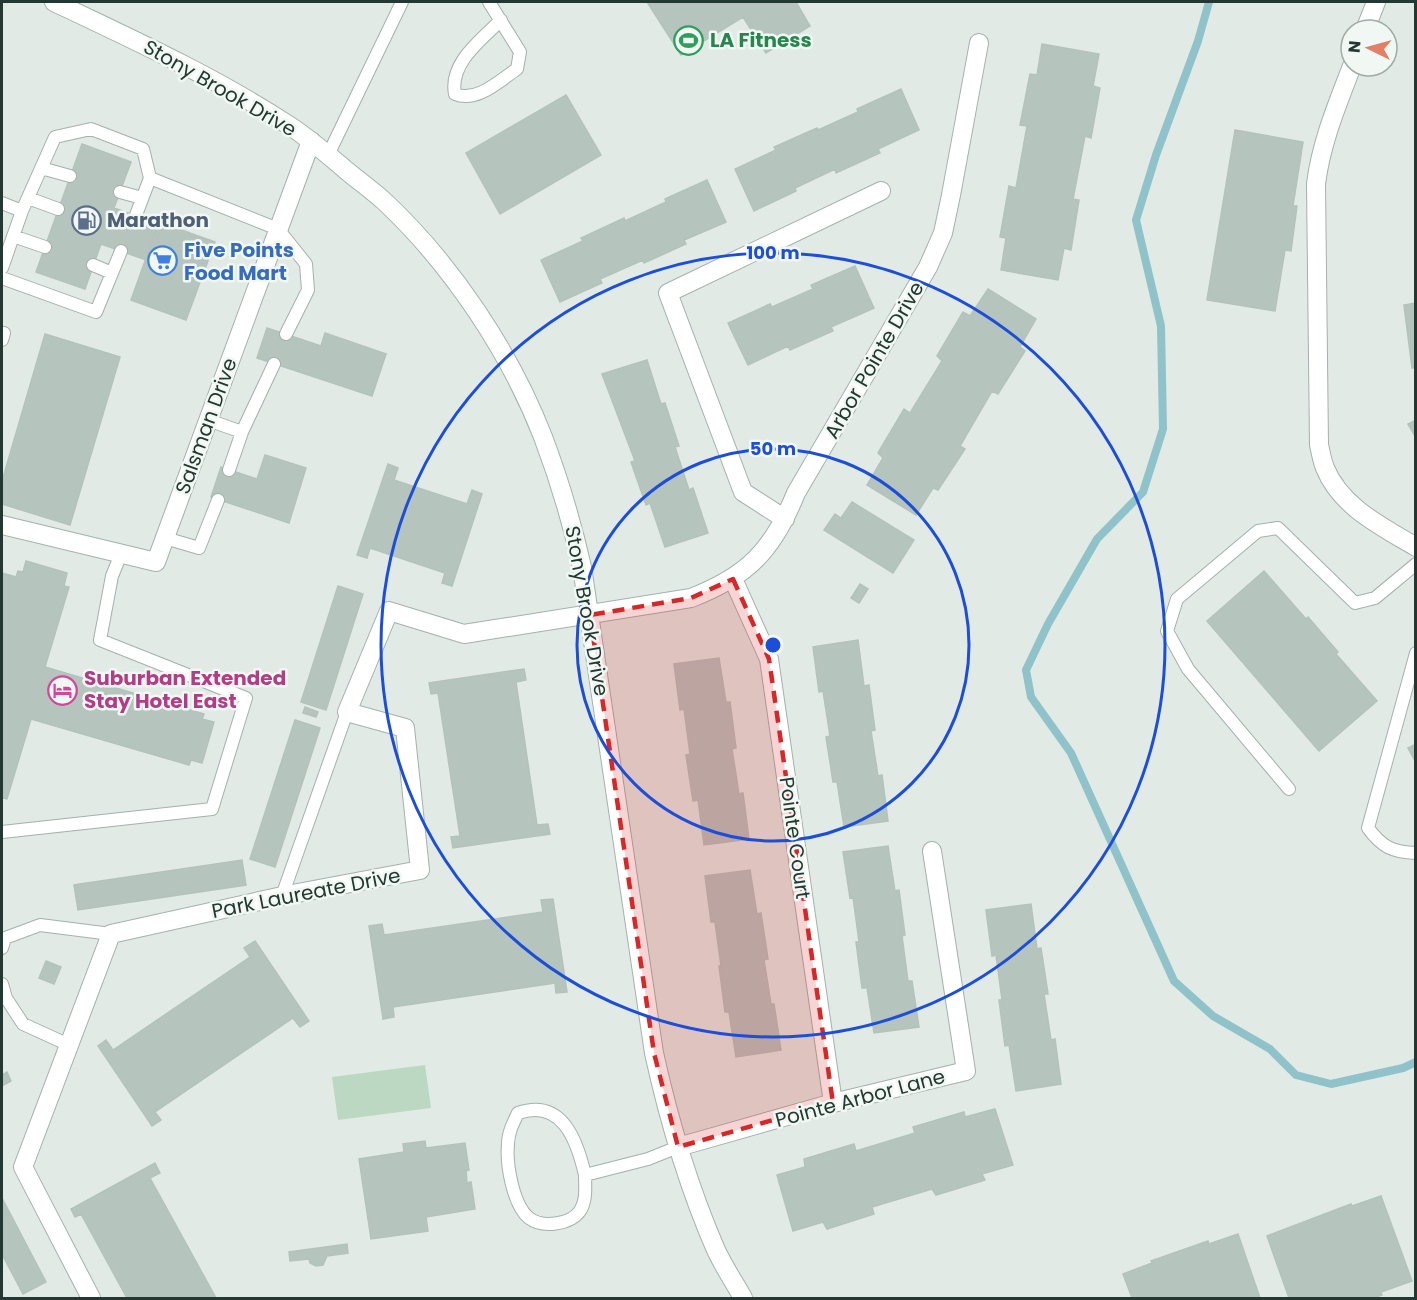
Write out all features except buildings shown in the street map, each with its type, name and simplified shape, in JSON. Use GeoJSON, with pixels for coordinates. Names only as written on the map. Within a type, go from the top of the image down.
{"type":"FeatureCollection","features":[{"type":"Feature","properties":{"kind":"street","name":"Stony Brook Drive"},"geometry":{"type":"LineString","coordinates":[[54,2],[111,28],[241,95],[311,141],[384,201],[410,227],[465,294],[511,369],[543,436],[570,517],[582,567],[654,1053],[665,1102],[693,1193],[717,1252],[743,1299]]}},
{"type":"Feature","properties":{"kind":"street"},"geometry":{"type":"LineString","coordinates":[[1370,18],[1376,2]]}},
{"type":"Feature","properties":{"kind":"street","name":"Arbor Pointe Drive"},"geometry":{"type":"LineString","coordinates":[[590,615],[691,598],[733,579],[760,556],[785,519],[796,493],[928,267],[943,233],[979,43]]}},
{"type":"Feature","properties":{"kind":"street"},"geometry":{"type":"LineString","coordinates":[[1348,78],[1325,138],[1319,159],[1316,184],[1319,445],[1325,468],[1337,490],[1353,507],[1416,547]]}},
{"type":"Feature","properties":{"kind":"street","name":"Salsman Drive"},"geometry":{"type":"LineString","coordinates":[[2,525],[156,562],[311,141]]}},
{"type":"Feature","properties":{"kind":"street"},"geometry":{"type":"LineString","coordinates":[[785,519],[743,492],[668,293],[881,191]]}},
{"type":"Feature","properties":{"kind":"street","name":"Pointe Court"},"geometry":{"type":"LineString","coordinates":[[733,579],[769,659],[833,1103]]}},
{"type":"Feature","properties":{"kind":"street"},"geometry":{"type":"LineString","coordinates":[[347,712],[389,611],[464,634],[590,615]]}},
{"type":"Feature","properties":{"kind":"street","name":"Park Laureate Drive"},"geometry":{"type":"LineString","coordinates":[[111,934],[420,870],[405,728],[347,712]]}},
{"type":"Feature","properties":{"kind":"street","name":"Pointe Arbor Lane"},"geometry":{"type":"LineString","coordinates":[[678,1148],[833,1103],[966,1071],[932,851]]}},
{"type":"Feature","properties":{"kind":"street"},"geometry":{"type":"LineString","coordinates":[[91,1299],[23,1167],[111,934]]}},
{"type":"Feature","properties":{"kind":"lane"},"geometry":{"type":"LineString","coordinates":[[328,155],[402,2]]}},
{"type":"Feature","properties":{"kind":"lane"},"geometry":{"type":"LineString","coordinates":[[489,2],[501,20],[520,52],[517,69],[476,96],[464,97],[455,94],[453,81],[463,59],[501,20]]}},
{"type":"Feature","properties":{"kind":"lane"},"geometry":{"type":"LineString","coordinates":[[2,268],[22,211],[55,137],[91,129],[143,149],[150,178],[136,215]]}},
{"type":"Feature","properties":{"kind":"lane"},"geometry":{"type":"LineString","coordinates":[[41,168],[70,176]]}},
{"type":"Feature","properties":{"kind":"lane"},"geometry":{"type":"LineString","coordinates":[[150,178],[278,229],[306,264],[308,290],[286,334]]}},
{"type":"Feature","properties":{"kind":"lane"},"geometry":{"type":"LineString","coordinates":[[120,192],[142,198]]}},
{"type":"Feature","properties":{"kind":"lane"},"geometry":{"type":"LineString","coordinates":[[28,198],[58,209]]}},
{"type":"Feature","properties":{"kind":"lane"},"geometry":{"type":"LineString","coordinates":[[2,203],[22,211]]}},
{"type":"Feature","properties":{"kind":"lane"},"geometry":{"type":"LineString","coordinates":[[13,236],[45,247]]}},
{"type":"Feature","properties":{"kind":"lane"},"geometry":{"type":"LineString","coordinates":[[2,278],[96,312],[121,251]]}},
{"type":"Feature","properties":{"kind":"lane"},"geometry":{"type":"LineString","coordinates":[[93,265],[112,273]]}},
{"type":"Feature","properties":{"kind":"lane"},"geometry":{"type":"LineString","coordinates":[[229,470],[242,432],[274,364]]}},
{"type":"Feature","properties":{"kind":"lane"},"geometry":{"type":"LineString","coordinates":[[208,420],[242,432]]}},
{"type":"Feature","properties":{"kind":"lane"},"geometry":{"type":"LineString","coordinates":[[165,537],[199,548],[218,500]]}},
{"type":"Feature","properties":{"kind":"lane"},"geometry":{"type":"LineString","coordinates":[[1288,789],[1188,669],[1167,631],[1177,599],[1258,531],[1278,528],[1355,603],[1375,598],[1416,564]]}},
{"type":"Feature","properties":{"kind":"lane"},"geometry":{"type":"LineString","coordinates":[[2,832],[212,809],[246,698],[100,640],[112,576],[121,554]]}},
{"type":"Feature","properties":{"kind":"lane"},"geometry":{"type":"LineString","coordinates":[[1416,653],[1368,828],[1375,837],[1396,853],[1416,853]]}},
{"type":"Feature","properties":{"kind":"lane"},"geometry":{"type":"LineString","coordinates":[[282,897],[347,712]]}},
{"type":"Feature","properties":{"kind":"lane"},"geometry":{"type":"LineString","coordinates":[[2,948],[5,938],[40,925],[111,934]]}},
{"type":"Feature","properties":{"kind":"lane"},"geometry":{"type":"LineString","coordinates":[[2,984],[6,998],[23,1024],[69,1045]]}},
{"type":"Feature","properties":{"kind":"lane"},"geometry":{"type":"LineString","coordinates":[[531,1109],[546,1111],[558,1118],[573,1138],[585,1175],[586,1197],[579,1213],[564,1222],[547,1224],[530,1218],[517,1203],[510,1173],[507,1144],[511,1125],[518,1113],[531,1109]]}},
{"type":"Feature","properties":{"kind":"lane"},"geometry":{"type":"LineString","coordinates":[[585,1175],[648,1159],[678,1148]]}},
{"type":"Feature","properties":{"kind":"highlighted area"},"geometry":{"type":"Polygon","coordinates":[[[733,579],[769,659],[833,1103],[678,1147],[654,1053],[590,615],[691,598],[733,579]]]}},
{"type":"Feature","properties":{"kind":"green space"},"geometry":{"type":"Polygon","coordinates":[[[425,1065],[431,1108],[338,1120],[332,1077],[425,1065]]]}},
{"type":"Feature","properties":{"kind":"waterway"},"geometry":{"type":"LineString","coordinates":[[1209,2],[1198,41],[1156,155],[1136,220],[1161,326],[1163,429],[1143,492],[1097,539],[1048,624],[1026,670],[1031,697],[1071,753],[1174,981],[1213,1016],[1270,1049],[1296,1075],[1331,1084],[1403,1068],[1416,1062]]}},
{"type":"Feature","properties":{"kind":"place","name":"LA Fitness"},"geometry":{"type":"Point","coordinates":[689,40]}},
{"type":"Feature","properties":{"kind":"place","name":"Marathon"},"geometry":{"type":"Point","coordinates":[86,220]}},
{"type":"Feature","properties":{"kind":"place","name":"Five Points Food Mart"},"geometry":{"type":"Point","coordinates":[163,261]}},
{"type":"Feature","properties":{"kind":"place","name":"Suburban Extended Stay Hotel East"},"geometry":{"type":"Point","coordinates":[63,690]}}]}
